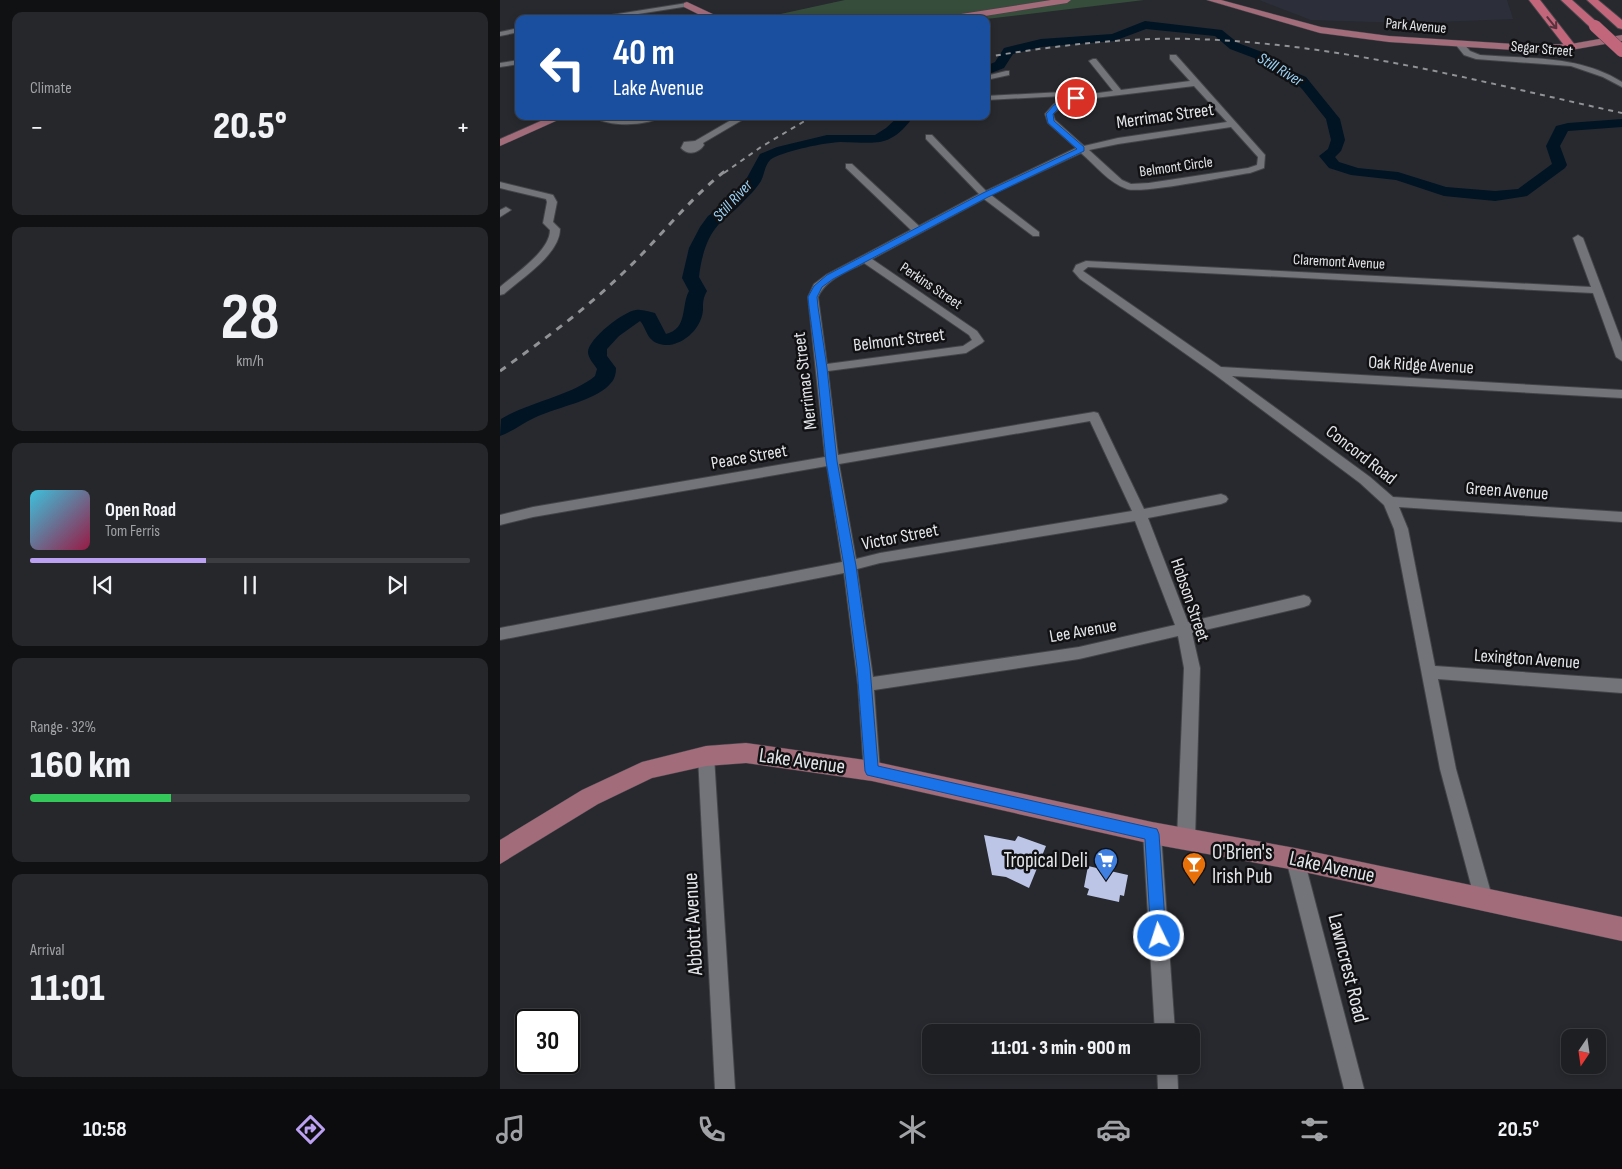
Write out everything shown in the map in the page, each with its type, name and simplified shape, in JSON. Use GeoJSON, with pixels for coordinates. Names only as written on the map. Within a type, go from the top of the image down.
{"type":"FeatureCollection","features":[{"type":"Feature","properties":{"kind":"highway"},"geometry":{"type":"LineString","coordinates":[[1534,0],[1571,47]]}},
{"type":"Feature","properties":{"kind":"highway"},"geometry":{"type":"LineString","coordinates":[[1568,0],[1622,50]]}},
{"type":"Feature","properties":{"kind":"highway"},"geometry":{"type":"LineString","coordinates":[[1592,0],[1620,25]]}},
{"type":"Feature","properties":{"kind":"highway"},"geometry":{"type":"LineString","coordinates":[[1597,0],[1620,25]]}},
{"type":"Feature","properties":{"kind":"main road"},"geometry":{"type":"LineString","coordinates":[[687,5],[705,0]]}},
{"type":"Feature","properties":{"kind":"main road"},"geometry":{"type":"LineString","coordinates":[[973,15],[1067,0]]}},
{"type":"Feature","properties":{"kind":"main road","name":"Park Avenue"},"geometry":{"type":"LineString","coordinates":[[1211,0],[1304,26],[1337,33],[1460,45],[1529,48],[1571,47],[1622,38]]}},
{"type":"Feature","properties":{"kind":"main road"},"geometry":{"type":"LineString","coordinates":[[687,5],[708,15]]}},
{"type":"Feature","properties":{"kind":"main road"},"geometry":{"type":"LineString","coordinates":[[500,143],[553,120]]}},
{"type":"Feature","properties":{"kind":"main road","name":"Lake Avenue"},"geometry":{"type":"LineString","coordinates":[[500,853],[590,797],[649,769],[706,756],[746,753],[872,771],[1152,834],[1295,859],[1622,929]]}},
{"type":"Feature","properties":{"kind":"street"},"geometry":{"type":"LineString","coordinates":[[620,15],[687,5]]}},
{"type":"Feature","properties":{"kind":"street"},"geometry":{"type":"LineString","coordinates":[[651,11],[653,15]]}},
{"type":"Feature","properties":{"kind":"street"},"geometry":{"type":"LineString","coordinates":[[500,34],[515,31]]}},
{"type":"Feature","properties":{"kind":"street","name":"Segar Street"},"geometry":{"type":"LineString","coordinates":[[1460,45],[1467,54],[1479,58],[1552,62],[1580,66],[1606,75],[1622,85]]}},
{"type":"Feature","properties":{"kind":"street","name":"Belmont Circle"},"geometry":{"type":"LineString","coordinates":[[1173,57],[1262,157],[1260,166],[1250,170],[1149,186],[1130,187],[1119,182],[1051,121],[1049,114],[1057,106],[1076,98],[1196,83]]}},
{"type":"Feature","properties":{"kind":"street"},"geometry":{"type":"LineString","coordinates":[[1093,61],[1118,92]]}},
{"type":"Feature","properties":{"kind":"street"},"geometry":{"type":"LineString","coordinates":[[500,65],[515,63]]}},
{"type":"Feature","properties":{"kind":"street"},"geometry":{"type":"LineString","coordinates":[[990,77],[1006,73]]}},
{"type":"Feature","properties":{"kind":"street"},"geometry":{"type":"LineString","coordinates":[[990,98],[1063,94],[1076,98]]}},
{"type":"Feature","properties":{"kind":"street"},"geometry":{"type":"LineString","coordinates":[[609,120],[625,122],[636,120]]}},
{"type":"Feature","properties":{"kind":"street"},"geometry":{"type":"LineString","coordinates":[[697,143],[738,120]]}},
{"type":"Feature","properties":{"kind":"street","name":"Merrimac Street"},"geometry":{"type":"LineString","coordinates":[[872,771],[866,685],[850,566],[832,461],[813,297],[818,286],[830,277],[917,230],[1082,149],[1118,141],[1232,124]]}},
{"type":"Feature","properties":{"kind":"street"},"geometry":{"type":"LineString","coordinates":[[929,137],[985,195],[1036,234]]}},
{"type":"Feature","properties":{"kind":"street"},"geometry":{"type":"LineString","coordinates":[[849,166],[917,230]]}},
{"type":"Feature","properties":{"kind":"street"},"geometry":{"type":"LineString","coordinates":[[500,185],[550,197],[552,202],[548,222],[555,229],[555,238],[548,250],[500,292]]}},
{"type":"Feature","properties":{"kind":"street"},"geometry":{"type":"LineString","coordinates":[[1578,238],[1622,357]]}},
{"type":"Feature","properties":{"kind":"street","name":"Perkins Street"},"geometry":{"type":"LineString","coordinates":[[864,258],[973,333],[978,341]]}},
{"type":"Feature","properties":{"kind":"street","name":"Claremont Avenue"},"geometry":{"type":"LineString","coordinates":[[1080,267],[1086,264],[1597,290]]}},
{"type":"Feature","properties":{"kind":"street","name":"Concord Road"},"geometry":{"type":"LineString","coordinates":[[1080,267],[1078,271],[1084,277],[1218,371],[1365,480],[1390,502],[1401,528],[1448,769],[1484,900]]}},
{"type":"Feature","properties":{"kind":"street","name":"Belmont Street"},"geometry":{"type":"LineString","coordinates":[[822,368],[966,349],[978,341]]}},
{"type":"Feature","properties":{"kind":"street","name":"Oak Ridge Avenue"},"geometry":{"type":"LineString","coordinates":[[1218,371],[1622,394]]}},
{"type":"Feature","properties":{"kind":"street","name":"Peace Street"},"geometry":{"type":"LineString","coordinates":[[500,520],[533,512],[1094,416]]}},
{"type":"Feature","properties":{"kind":"street","name":"Hobson Street"},"geometry":{"type":"LineString","coordinates":[[1094,416],[1140,515],[1184,630],[1192,668],[1186,839]]}},
{"type":"Feature","properties":{"kind":"street","name":"Victor Street"},"geometry":{"type":"LineString","coordinates":[[500,634],[850,566],[880,558],[1140,515],[1221,499]]}},
{"type":"Feature","properties":{"kind":"street","name":"Green Avenue"},"geometry":{"type":"LineString","coordinates":[[1390,502],[1622,517]]}},
{"type":"Feature","properties":{"kind":"street","name":"Lee Avenue"},"geometry":{"type":"LineString","coordinates":[[866,685],[1079,653],[1304,602]]}},
{"type":"Feature","properties":{"kind":"street","name":"Lexington Avenue"},"geometry":{"type":"LineString","coordinates":[[1429,672],[1622,686]]}},
{"type":"Feature","properties":{"kind":"street","name":"Abbott Avenue"},"geometry":{"type":"LineString","coordinates":[[706,756],[725,1089]]}},
{"type":"Feature","properties":{"kind":"street"},"geometry":{"type":"LineString","coordinates":[[1152,834],[1164,1024]]}},
{"type":"Feature","properties":{"kind":"street","name":"Lawncrest Road"},"geometry":{"type":"LineString","coordinates":[[1295,859],[1354,1089]]}},
{"type":"Feature","properties":{"kind":"street"},"geometry":{"type":"LineString","coordinates":[[1167,1074],[1168,1089]]}},
{"type":"Feature","properties":{"kind":"shaded area"},"geometry":{"type":"Polygon","coordinates":[[[1259,0],[1507,0],[1513,19],[1409,23],[1311,20],[1259,0]]]}},
{"type":"Feature","properties":{"kind":"green space"},"geometry":{"type":"Polygon","coordinates":[[[845,0],[1144,0],[990,19],[990,15],[776,15],[845,0]]]}},
{"type":"Feature","properties":{"kind":"building"},"geometry":{"type":"Polygon","coordinates":[[[984,835],[1015,841],[1018,836],[1046,846],[1029,888],[1006,877],[992,875],[984,835]]]}},
{"type":"Feature","properties":{"kind":"building","name":"Tropical Deli"},"geometry":{"type":"Polygon","coordinates":[[[1088,866],[1128,875],[1124,896],[1120,895],[1119,902],[1087,895],[1089,889],[1084,887],[1088,866]]]}},
{"type":"Feature","properties":{"kind":"waterway","name":"Still River"},"geometry":{"type":"LineString","coordinates":[[990,69],[1000,65],[1008,51],[1041,43],[1114,37],[1145,25],[1218,33],[1234,46],[1258,55],[1287,74],[1301,80],[1307,86],[1333,119],[1338,140],[1334,151],[1326,156],[1334,165],[1356,172],[1398,176],[1444,191],[1495,196],[1522,193],[1560,165],[1553,146],[1560,135],[1561,129],[1622,123]]}},
{"type":"Feature","properties":{"kind":"waterway","name":"Still River"},"geometry":{"type":"LineString","coordinates":[[500,429],[508,423],[544,406],[595,387],[606,377],[607,368],[600,360],[597,349],[612,332],[637,315],[649,317],[656,333],[661,338],[675,338],[687,328],[692,319],[694,302],[698,291],[695,283],[690,278],[700,241],[712,222],[730,207],[751,184],[765,157],[782,150],[827,140],[880,138],[903,120]]}},
{"type":"Feature","properties":{"kind":"railway"},"geometry":{"type":"LineString","coordinates":[[990,56],[1063,46],[1141,39],[1248,42],[1356,56],[1409,66],[1622,113]]}},
{"type":"Feature","properties":{"kind":"railway"},"geometry":{"type":"LineString","coordinates":[[724,173],[761,147],[806,120]]}},
{"type":"Feature","properties":{"kind":"railway"},"geometry":{"type":"LineString","coordinates":[[500,371],[563,325],[609,287],[685,208],[725,171]]}},
{"type":"Feature","properties":{"kind":"place","name":"Tropical Deli"},"geometry":{"type":"Point","coordinates":[1106,881]}},
{"type":"Feature","properties":{"kind":"place","name":"O'Brien's Irish Pub"},"geometry":{"type":"Point","coordinates":[1194,885]}},
{"type":"Feature","properties":{"kind":"route"},"geometry":{"type":"LineString","coordinates":[[1076,98],[1057,106],[1049,114],[1051,121],[1082,149],[985,195],[830,277],[818,286],[813,297],[813,307],[832,461],[850,566],[864,668],[872,771],[1152,834],[1159,936]]}}]}
